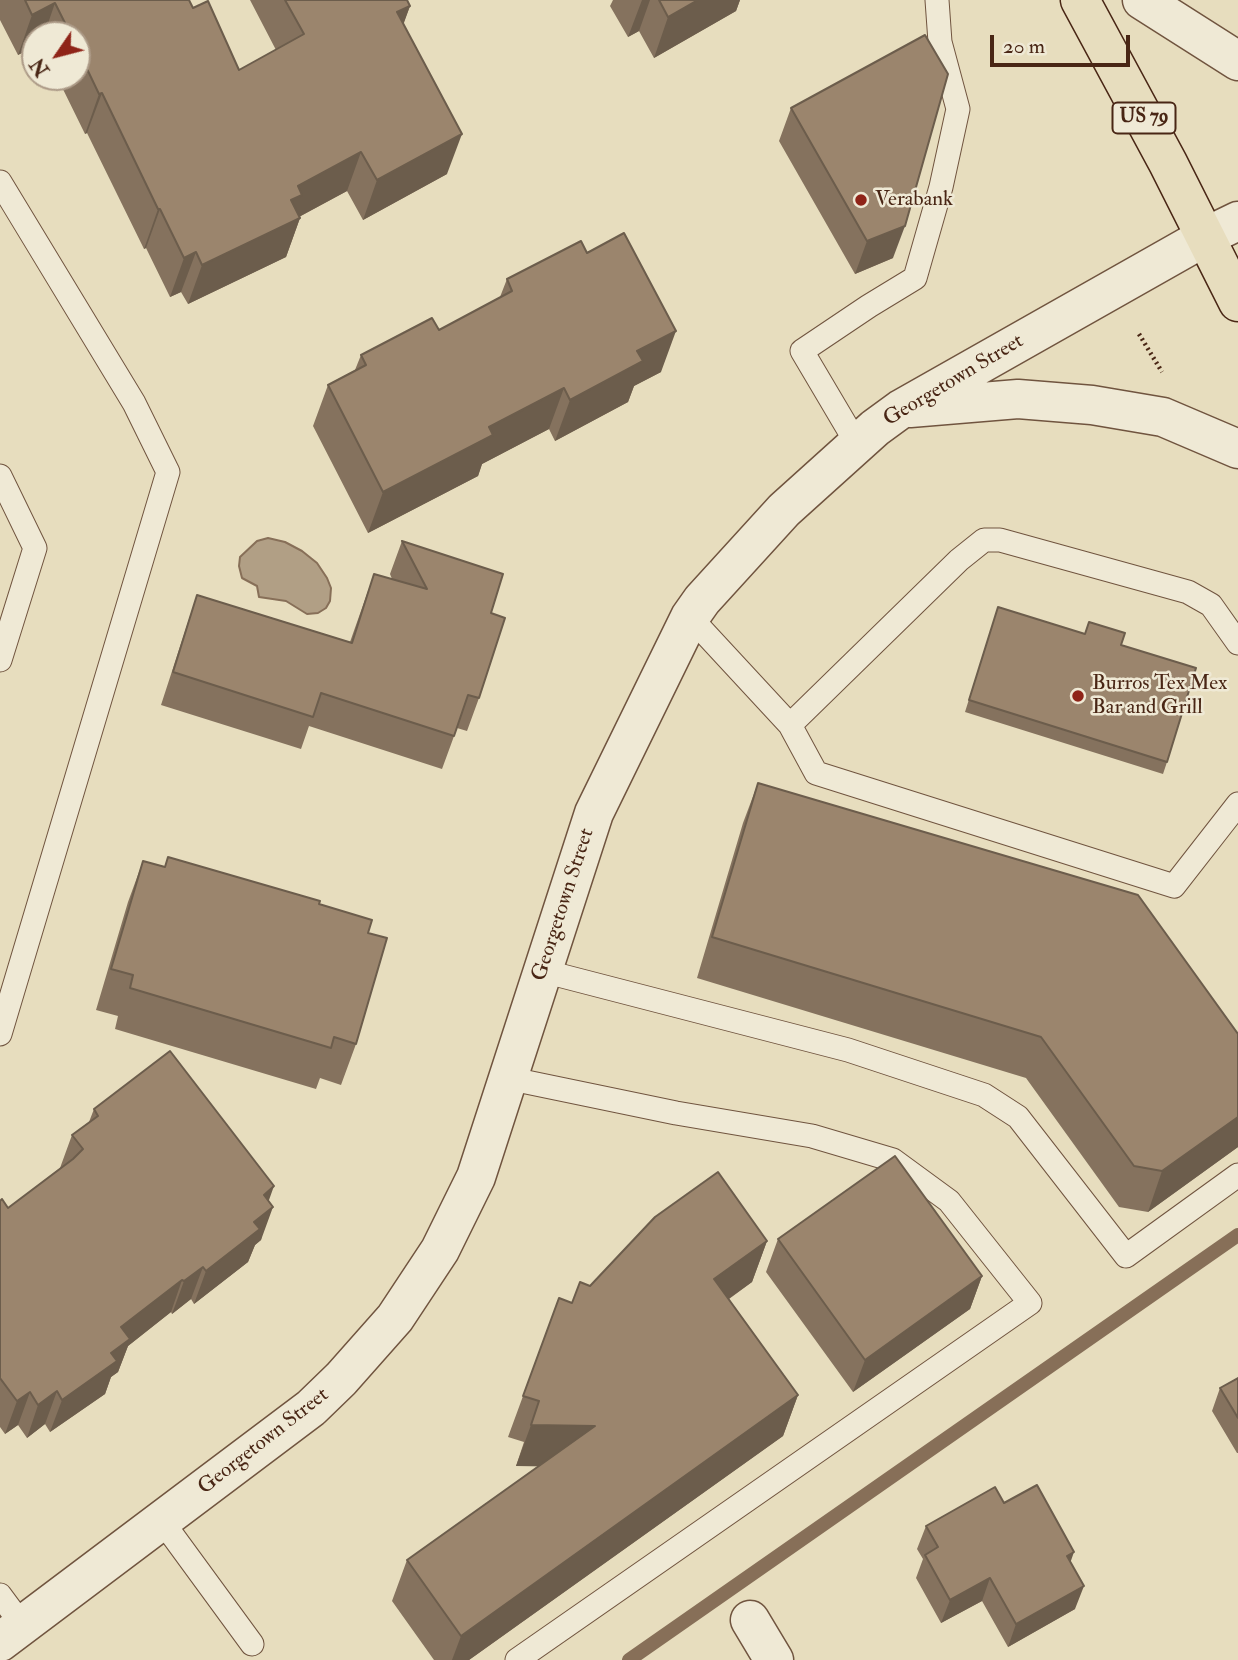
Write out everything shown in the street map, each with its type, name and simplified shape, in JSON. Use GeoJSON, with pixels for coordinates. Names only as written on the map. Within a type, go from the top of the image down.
{"type":"FeatureCollection","features":[{"type":"Feature","properties":{"kind":"highway","name":"US 79"},"geometry":{"type":"LineString","coordinates":[[1080,0],[1168,163],[1221,229],[1238,302]]}},
{"type":"Feature","properties":{"kind":"street"},"geometry":{"type":"LineString","coordinates":[[1142,0],[1238,61]]}},
{"type":"Feature","properties":{"kind":"street","name":"Georgetown Street"},"geometry":{"type":"LineString","coordinates":[[12,1634],[311,1408],[341,1380],[396,1318],[440,1250],[476,1177],[594,813],[690,617],[702,600],[784,510],[857,444],[901,409],[1221,229]]}},
{"type":"Feature","properties":{"kind":"street"},"geometry":{"type":"LineString","coordinates":[[901,409],[1018,400],[1092,404],[1163,417],[1238,449]]}},
{"type":"Feature","properties":{"kind":"street"},"geometry":{"type":"LineString","coordinates":[[750,1620],[774,1660]]}},
{"type":"Feature","properties":{"kind":"lane"},"geometry":{"type":"LineString","coordinates":[[857,444],[802,351],[915,278],[941,187],[958,109],[940,41],[937,0]]}},
{"type":"Feature","properties":{"kind":"lane"},"geometry":{"type":"LineString","coordinates":[[0,182],[134,403],[168,472],[0,1034]]}},
{"type":"Feature","properties":{"kind":"lane"},"geometry":{"type":"LineString","coordinates":[[0,476],[35,548],[0,660]]}},
{"type":"Feature","properties":{"kind":"lane"},"geometry":{"type":"LineString","coordinates":[[790,725],[959,560],[984,540],[1000,540],[1188,592],[1211,605],[1238,643]]}},
{"type":"Feature","properties":{"kind":"lane"},"geometry":{"type":"LineString","coordinates":[[690,617],[790,725],[816,773],[1174,886],[1238,804]]}},
{"type":"Feature","properties":{"kind":"lane"},"geometry":{"type":"LineString","coordinates":[[543,971],[848,1051],[984,1095],[1018,1117],[1126,1256],[1238,1175]]}},
{"type":"Feature","properties":{"kind":"lane"},"geometry":{"type":"LineString","coordinates":[[508,1078],[676,1113],[812,1136],[893,1160],[949,1201],[1030,1303],[517,1660]]}},
{"type":"Feature","properties":{"kind":"lane"},"geometry":{"type":"LineString","coordinates":[[162,1521],[252,1644]]}},
{"type":"Feature","properties":{"kind":"lane"},"geometry":{"type":"LineString","coordinates":[[0,1595],[12,1634]]}},
{"type":"Feature","properties":{"kind":"path"},"geometry":{"type":"LineString","coordinates":[[1139,334],[1162,370],[1157,382]]}},
{"type":"Feature","properties":{"kind":"shaded area"},"geometry":{"type":"Polygon","coordinates":[[[268,538],[285,542],[317,563],[331,588],[330,601],[326,608],[318,613],[307,614],[286,601],[259,597],[257,586],[242,578],[240,557],[257,541],[268,538]]]}},
{"type":"Feature","properties":{"kind":"building"},"geometry":{"type":"Polygon","coordinates":[[[25,0],[189,0],[193,8],[208,1],[239,70],[304,34],[285,0],[407,0],[410,6],[397,12],[462,134],[377,180],[361,152],[298,186],[302,195],[291,200],[300,218],[202,265],[196,252],[184,258],[102,93],[99,94],[91,77],[91,21],[64,21],[55,3],[32,15],[25,0]]]}},
{"type":"Feature","properties":{"kind":"building"},"geometry":{"type":"Polygon","coordinates":[[[659,0],[698,0],[668,17],[659,0]]]}},
{"type":"Feature","properties":{"kind":"building","name":"Verabank"},"geometry":{"type":"Polygon","coordinates":[[[925,35],[948,74],[905,226],[867,241],[791,108],[925,35]]]}},
{"type":"Feature","properties":{"kind":"building"},"geometry":{"type":"Polygon","coordinates":[[[624,233],[676,331],[637,351],[643,361],[570,400],[564,388],[489,427],[493,435],[383,492],[328,385],[366,365],[361,355],[432,318],[439,330],[512,291],[507,279],[581,241],[587,253],[624,233]]]}},
{"type":"Feature","properties":{"kind":"building"},"geometry":{"type":"Polygon","coordinates":[[[402,541],[503,574],[491,613],[505,618],[479,698],[468,695],[454,736],[321,693],[313,717],[173,672],[197,595],[352,643],[374,574],[427,589],[402,541]]]}},
{"type":"Feature","properties":{"kind":"building","name":"Burros Tex Mex Bar and Grill"},"geometry":{"type":"Polygon","coordinates":[[[998,607],[1085,634],[1089,622],[1125,633],[1121,645],[1196,668],[1167,762],[969,700],[998,607]]]}},
{"type":"Feature","properties":{"kind":"building"},"geometry":{"type":"Polygon","coordinates":[[[758,783],[1138,895],[1238,1034],[1238,1117],[1162,1171],[1134,1166],[1041,1037],[712,937],[758,783]]]}},
{"type":"Feature","properties":{"kind":"building"},"geometry":{"type":"Polygon","coordinates":[[[168,857],[320,901],[319,904],[372,920],[368,933],[387,938],[356,1044],[334,1037],[331,1048],[130,988],[133,975],[111,969],[143,861],[165,867],[168,857]]]}},
{"type":"Feature","properties":{"kind":"building"},"geometry":{"type":"Polygon","coordinates":[[[170,1051],[274,1186],[264,1195],[273,1207],[254,1222],[260,1229],[206,1271],[203,1267],[182,1280],[121,1327],[130,1339],[111,1353],[117,1361],[62,1400],[57,1391],[38,1405],[30,1392],[17,1401],[0,1378],[0,1201],[2,1199],[8,1208],[73,1159],[83,1149],[72,1135],[98,1116],[94,1109],[170,1051]]]}},
{"type":"Feature","properties":{"kind":"building"},"geometry":{"type":"Polygon","coordinates":[[[895,1156],[982,1276],[865,1360],[778,1239],[895,1156]]]}},
{"type":"Feature","properties":{"kind":"building"},"geometry":{"type":"Polygon","coordinates":[[[718,1172],[767,1241],[714,1279],[798,1395],[461,1636],[407,1560],[595,1426],[531,1425],[539,1401],[523,1396],[559,1298],[572,1303],[580,1282],[590,1286],[655,1217],[718,1172]]]}},
{"type":"Feature","properties":{"kind":"building"},"geometry":{"type":"Polygon","coordinates":[[[1238,1378],[1238,1418],[1220,1388],[1238,1378]]]}},
{"type":"Feature","properties":{"kind":"building"},"geometry":{"type":"Polygon","coordinates":[[[1037,1485],[1074,1552],[1067,1556],[1084,1586],[1016,1624],[990,1578],[950,1600],[925,1555],[938,1547],[926,1526],[995,1487],[1004,1503],[1037,1485]]]}},
{"type":"Feature","properties":{"kind":"waterway"},"geometry":{"type":"LineString","coordinates":[[629,1660],[1238,1235]]}},
{"type":"Feature","properties":{"kind":"place","name":"Verabank"},"geometry":{"type":"Point","coordinates":[861,200]}},
{"type":"Feature","properties":{"kind":"place","name":"Burros Tex Mex Bar and Grill"},"geometry":{"type":"Point","coordinates":[1078,696]}}]}
